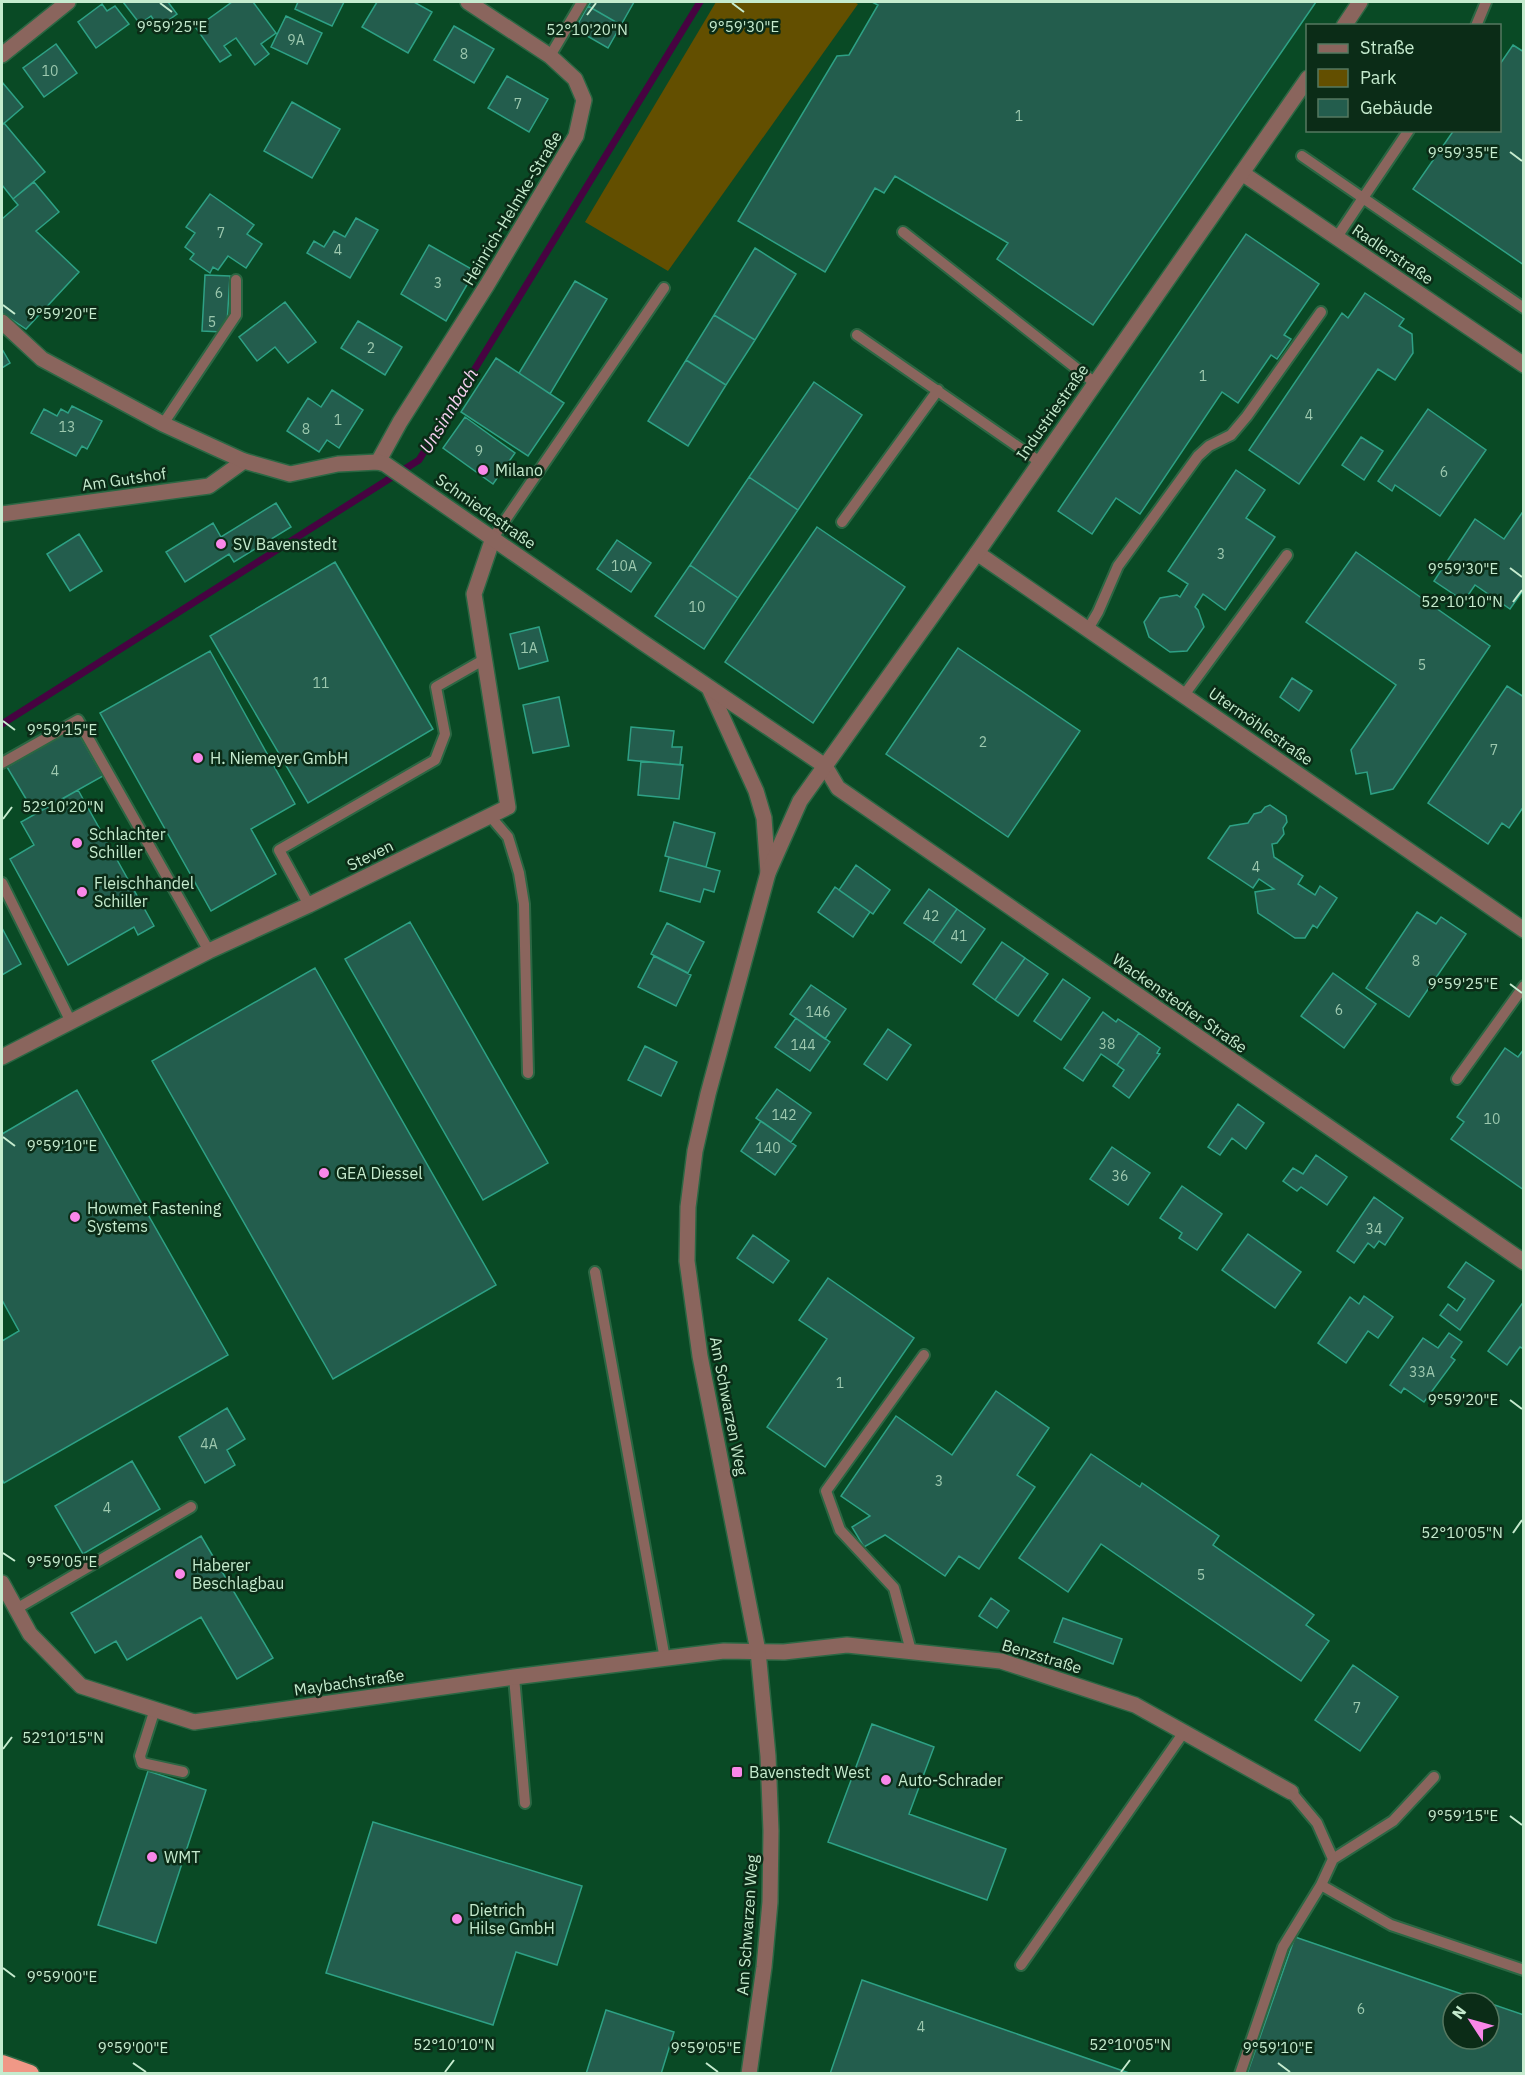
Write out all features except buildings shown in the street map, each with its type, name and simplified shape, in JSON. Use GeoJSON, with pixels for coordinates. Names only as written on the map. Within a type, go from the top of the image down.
{"type":"FeatureCollection","features":[{"type":"Feature","properties":{"kind":"highway"},"geometry":{"type":"LineString","coordinates":[[2,2064],[30,2073]]}},
{"type":"Feature","properties":{"kind":"street"},"geometry":{"type":"LineString","coordinates":[[2,55],[68,2]]}},
{"type":"Feature","properties":{"kind":"street","name":"Heinrich-Helmke-Straße"},"geometry":{"type":"LineString","coordinates":[[382,463],[400,422],[487,285],[576,136],[584,100],[575,80],[550,56],[468,2]]}},
{"type":"Feature","properties":{"kind":"street"},"geometry":{"type":"LineString","coordinates":[[1345,24],[1360,2]]}},
{"type":"Feature","properties":{"kind":"street","name":"Industriestraße"},"geometry":{"type":"LineString","coordinates":[[825,766],[977,553],[1306,81]]}},
{"type":"Feature","properties":{"kind":"street","name":"Radlerstraße"},"geometry":{"type":"LineString","coordinates":[[1242,172],[1524,365]]}},
{"type":"Feature","properties":{"kind":"street"},"geometry":{"type":"LineString","coordinates":[[2,322],[42,359],[164,424],[244,461],[290,474],[338,464],[382,463]]}},
{"type":"Feature","properties":{"kind":"street","name":"Am Gutshof"},"geometry":{"type":"LineString","coordinates":[[2,514],[209,486],[244,461]]}},
{"type":"Feature","properties":{"kind":"street","name":"Schmiedestraße"},"geometry":{"type":"LineString","coordinates":[[382,463],[408,478],[825,766]]}},
{"type":"Feature","properties":{"kind":"street","name":"Steven"},"geometry":{"type":"LineString","coordinates":[[2,1057],[208,951],[309,905],[508,807],[474,594],[493,538]]}},
{"type":"Feature","properties":{"kind":"street","name":"Utermöhlestraße"},"geometry":{"type":"LineString","coordinates":[[977,553],[1524,930]]}},
{"type":"Feature","properties":{"kind":"street"},"geometry":{"type":"LineString","coordinates":[[709,688],[756,791],[764,818],[768,873]]}},
{"type":"Feature","properties":{"kind":"street","name":"Am Schwarzen Weg"},"geometry":{"type":"LineString","coordinates":[[749,2073],[764,1966],[770,1902],[771,1831],[768,1756],[758,1651],[700,1356],[687,1261],[688,1207],[695,1151],[708,1094],[768,873],[800,801],[825,766]]}},
{"type":"Feature","properties":{"kind":"street","name":"Wackenstedter Straße"},"geometry":{"type":"LineString","coordinates":[[825,766],[838,788],[1524,1262]]}},
{"type":"Feature","properties":{"kind":"street","name":"Maybachstraße"},"geometry":{"type":"LineString","coordinates":[[2,1583],[30,1634],[81,1686],[194,1722],[514,1677],[724,1651],[758,1651]]}},
{"type":"Feature","properties":{"kind":"street","name":"Benzstraße"},"geometry":{"type":"LineString","coordinates":[[758,1651],[784,1652],[847,1646],[1001,1660],[1135,1705],[1291,1792]]}},
{"type":"Feature","properties":{"kind":"lane"},"geometry":{"type":"LineString","coordinates":[[550,56],[582,2]]}},
{"type":"Feature","properties":{"kind":"lane"},"geometry":{"type":"LineString","coordinates":[[1477,24],[1486,2]]}},
{"type":"Feature","properties":{"kind":"lane"},"geometry":{"type":"LineString","coordinates":[[1337,237],[1408,132]]}},
{"type":"Feature","properties":{"kind":"lane"},"geometry":{"type":"LineString","coordinates":[[1302,156],[1524,308]]}},
{"type":"Feature","properties":{"kind":"lane"},"geometry":{"type":"LineString","coordinates":[[903,232],[1095,383]]}},
{"type":"Feature","properties":{"kind":"lane"},"geometry":{"type":"LineString","coordinates":[[164,424],[236,315],[236,280]]}},
{"type":"Feature","properties":{"kind":"lane"},"geometry":{"type":"LineString","coordinates":[[493,538],[664,288]]}},
{"type":"Feature","properties":{"kind":"lane"},"geometry":{"type":"LineString","coordinates":[[1088,629],[1118,566],[1198,456],[1209,446],[1231,435],[1321,312]]}},
{"type":"Feature","properties":{"kind":"lane"},"geometry":{"type":"LineString","coordinates":[[857,334],[1040,462]]}},
{"type":"Feature","properties":{"kind":"lane"},"geometry":{"type":"LineString","coordinates":[[842,522],[938,390]]}},
{"type":"Feature","properties":{"kind":"lane"},"geometry":{"type":"LineString","coordinates":[[1184,695],[1287,555]]}},
{"type":"Feature","properties":{"kind":"lane"},"geometry":{"type":"LineString","coordinates":[[309,905],[279,850],[435,760],[445,734],[436,687],[485,659]]}},
{"type":"Feature","properties":{"kind":"lane"},"geometry":{"type":"LineString","coordinates":[[2,763],[78,720],[208,951]]}},
{"type":"Feature","properties":{"kind":"lane"},"geometry":{"type":"LineString","coordinates":[[490,816],[508,837],[523,894],[528,1073]]}},
{"type":"Feature","properties":{"kind":"lane"},"geometry":{"type":"LineString","coordinates":[[2,883],[71,1022]]}},
{"type":"Feature","properties":{"kind":"lane"},"geometry":{"type":"LineString","coordinates":[[1457,1079],[1524,986]]}},
{"type":"Feature","properties":{"kind":"lane"},"geometry":{"type":"LineString","coordinates":[[595,1272],[665,1659]]}},
{"type":"Feature","properties":{"kind":"lane"},"geometry":{"type":"LineString","coordinates":[[911,1651],[894,1588],[840,1530],[826,1491],[924,1355]]}},
{"type":"Feature","properties":{"kind":"lane"},"geometry":{"type":"LineString","coordinates":[[16,1609],[191,1507]]}},
{"type":"Feature","properties":{"kind":"lane"},"geometry":{"type":"LineString","coordinates":[[514,1677],[525,1803]]}},
{"type":"Feature","properties":{"kind":"lane"},"geometry":{"type":"LineString","coordinates":[[155,1709],[141,1749],[142,1763],[183,1772]]}},
{"type":"Feature","properties":{"kind":"lane"},"geometry":{"type":"LineString","coordinates":[[1021,1965],[1184,1732]]}},
{"type":"Feature","properties":{"kind":"lane"},"geometry":{"type":"LineString","coordinates":[[1240,2073],[1283,1947],[1321,1884],[1333,1859],[1393,1821],[1434,1777]]}},
{"type":"Feature","properties":{"kind":"lane"},"geometry":{"type":"LineString","coordinates":[[1291,1792],[1317,1823],[1333,1859]]}},
{"type":"Feature","properties":{"kind":"lane"},"geometry":{"type":"LineString","coordinates":[[1321,1884],[1391,1925],[1524,1970]]}},
{"type":"Feature","properties":{"kind":"green space"},"geometry":{"type":"Polygon","coordinates":[[[716,2],[854,2],[858,4],[668,271],[585,222],[716,2]]]}},
{"type":"Feature","properties":{"kind":"waterway","name":"Unsinnbach"},"geometry":{"type":"LineString","coordinates":[[2,724],[419,460],[700,2]]}},
{"type":"Feature","properties":{"kind":"place","name":"Milano"},"geometry":{"type":"Point","coordinates":[483,470]}},
{"type":"Feature","properties":{"kind":"place","name":"SV Bavenstedt"},"geometry":{"type":"Point","coordinates":[221,544]}},
{"type":"Feature","properties":{"kind":"place","name":"H. Niemeyer GmbH"},"geometry":{"type":"Point","coordinates":[198,758]}},
{"type":"Feature","properties":{"kind":"place","name":"Schlachter Schiller"},"geometry":{"type":"Point","coordinates":[77,843]}},
{"type":"Feature","properties":{"kind":"place","name":"Fleischhandel Schiller"},"geometry":{"type":"Point","coordinates":[82,892]}},
{"type":"Feature","properties":{"kind":"place","name":"GEA Diessel"},"geometry":{"type":"Point","coordinates":[324,1173]}},
{"type":"Feature","properties":{"kind":"place","name":"Howmet Fastening Systems"},"geometry":{"type":"Point","coordinates":[75,1217]}},
{"type":"Feature","properties":{"kind":"place","name":"Haberer Beschlagbau"},"geometry":{"type":"Point","coordinates":[180,1574]}},
{"type":"Feature","properties":{"kind":"place","name":"Bavenstedt West"},"geometry":{"type":"Point","coordinates":[737,1772]}},
{"type":"Feature","properties":{"kind":"place","name":"Auto-Schrader"},"geometry":{"type":"Point","coordinates":[886,1780]}},
{"type":"Feature","properties":{"kind":"place","name":"WMT"},"geometry":{"type":"Point","coordinates":[152,1857]}},
{"type":"Feature","properties":{"kind":"place","name":"Dietrich Hilse GmbH"},"geometry":{"type":"Point","coordinates":[457,1919]}}]}
